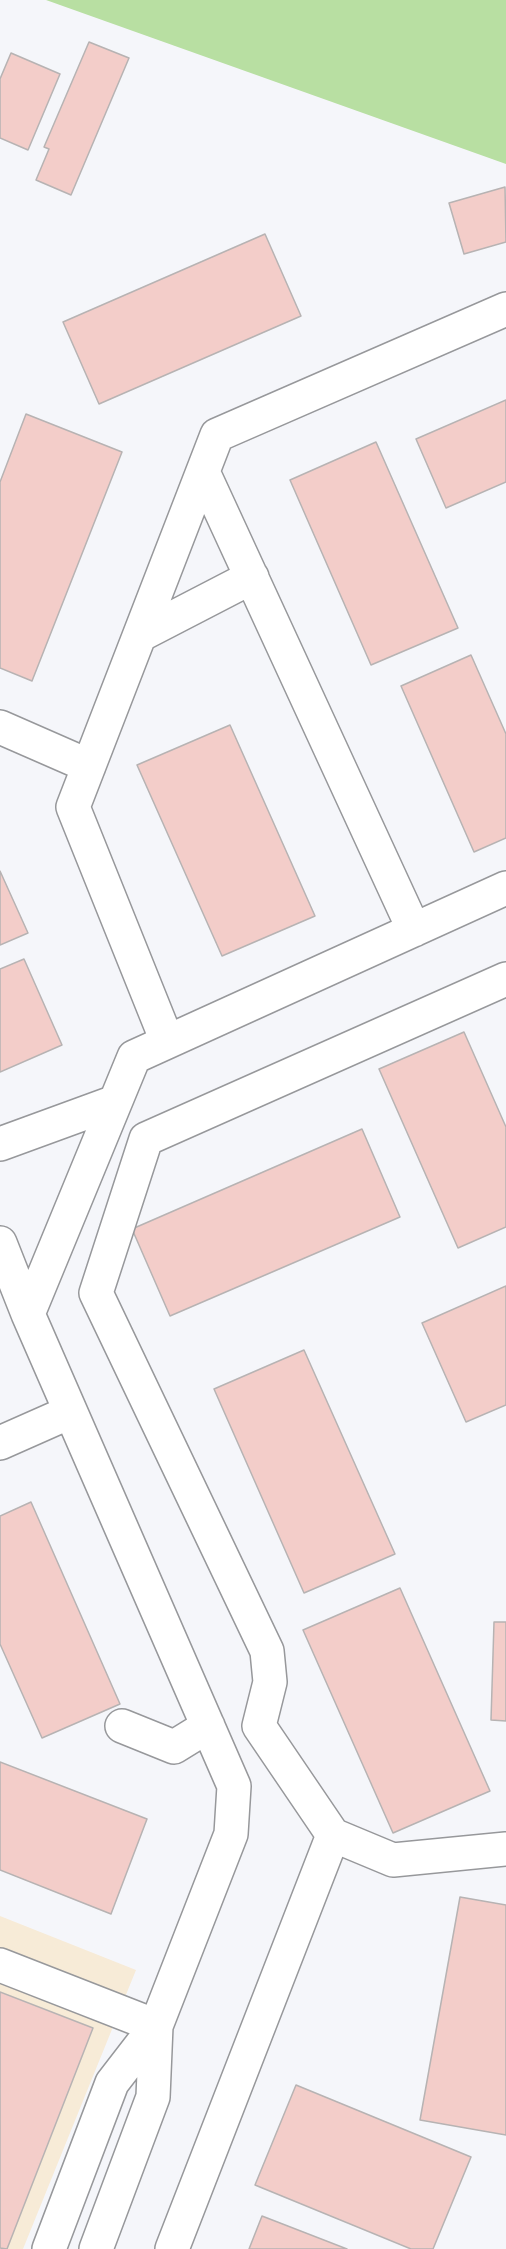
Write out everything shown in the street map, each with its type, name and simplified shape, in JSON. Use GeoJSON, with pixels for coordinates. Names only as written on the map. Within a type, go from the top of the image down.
{"type":"FeatureCollection","features":[{"type":"Feature","properties":{"kind":"lane"},"geometry":{"type":"LineString","coordinates":[[167,1041],[73,807],[217,435],[506,309]]}},
{"type":"Feature","properties":{"kind":"lane"},"geometry":{"type":"LineString","coordinates":[[203,472],[414,930]]}},
{"type":"Feature","properties":{"kind":"lane"},"geometry":{"type":"LineString","coordinates":[[140,635],[252,577]]}},
{"type":"Feature","properties":{"kind":"lane"},"geometry":{"type":"LineString","coordinates":[[0,727],[89,766]]}},
{"type":"Feature","properties":{"kind":"lane"},"geometry":{"type":"LineString","coordinates":[[27,1314],[134,1057],[506,888]]}},
{"type":"Feature","properties":{"kind":"lane"},"geometry":{"type":"LineString","coordinates":[[506,979],[146,1139],[96,1293],[267,1651],[270,1682],[260,1726],[333,1835],[393,1860],[506,1849]]}},
{"type":"Feature","properties":{"kind":"lane"},"geometry":{"type":"LineString","coordinates":[[0,1144],[115,1102]]}},
{"type":"Feature","properties":{"kind":"lane"},"geometry":{"type":"LineString","coordinates":[[0,1243],[27,1314],[234,1786],[231,1834],[156,2025],[112,2083],[49,2249]]}},
{"type":"Feature","properties":{"kind":"lane"},"geometry":{"type":"LineString","coordinates":[[0,1443],[70,1412]]}},
{"type":"Feature","properties":{"kind":"lane"},"geometry":{"type":"LineString","coordinates":[[122,1726],[174,1747],[208,1726]]}},
{"type":"Feature","properties":{"kind":"lane"},"geometry":{"type":"LineString","coordinates":[[172,2249],[333,1835]]}},
{"type":"Feature","properties":{"kind":"lane"},"geometry":{"type":"LineString","coordinates":[[0,1965],[156,2025]]}},
{"type":"Feature","properties":{"kind":"lane"},"geometry":{"type":"LineString","coordinates":[[96,2249],[153,2097],[156,2025]]}},
{"type":"Feature","properties":{"kind":"shaded area"},"geometry":{"type":"Polygon","coordinates":[[[0,1916],[136,1970],[23,2249],[0,2249],[0,1916]]]}},
{"type":"Feature","properties":{"kind":"green space"},"geometry":{"type":"Polygon","coordinates":[[[46,0],[506,0],[506,164],[46,0]]]}},
{"type":"Feature","properties":{"kind":"building"},"geometry":{"type":"Polygon","coordinates":[[[89,42],[129,58],[71,195],[36,180],[49,149],[44,147],[89,42]]]}},
{"type":"Feature","properties":{"kind":"building"},"geometry":{"type":"Polygon","coordinates":[[[11,53],[60,74],[28,150],[0,138],[0,79],[11,53]]]}},
{"type":"Feature","properties":{"kind":"building"},"geometry":{"type":"Polygon","coordinates":[[[505,187],[506,242],[464,254],[449,203],[505,187]]]}},
{"type":"Feature","properties":{"kind":"building"},"geometry":{"type":"Polygon","coordinates":[[[265,234],[301,316],[99,404],[63,322],[265,234]]]}},
{"type":"Feature","properties":{"kind":"building"},"geometry":{"type":"Polygon","coordinates":[[[506,400],[506,482],[446,508],[416,439],[506,400]]]}},
{"type":"Feature","properties":{"kind":"building"},"geometry":{"type":"Polygon","coordinates":[[[26,414],[122,452],[32,681],[0,668],[0,482],[26,414]]]}},
{"type":"Feature","properties":{"kind":"building"},"geometry":{"type":"Polygon","coordinates":[[[376,442],[458,628],[371,665],[290,480],[376,442]]]}},
{"type":"Feature","properties":{"kind":"building"},"geometry":{"type":"Polygon","coordinates":[[[471,655],[506,734],[506,838],[474,852],[401,686],[471,655]]]}},
{"type":"Feature","properties":{"kind":"building"},"geometry":{"type":"Polygon","coordinates":[[[230,725],[315,916],[222,956],[137,765],[230,725]]]}},
{"type":"Feature","properties":{"kind":"building"},"geometry":{"type":"Polygon","coordinates":[[[0,871],[28,933],[0,945],[0,871]]]}},
{"type":"Feature","properties":{"kind":"building"},"geometry":{"type":"Polygon","coordinates":[[[24,959],[62,1045],[0,1072],[0,969],[24,959]]]}},
{"type":"Feature","properties":{"kind":"building"},"geometry":{"type":"Polygon","coordinates":[[[464,1032],[506,1127],[506,1227],[458,1248],[379,1069],[464,1032]]]}},
{"type":"Feature","properties":{"kind":"building"},"geometry":{"type":"Polygon","coordinates":[[[362,1129],[400,1217],[170,1316],[132,1229],[362,1129]]]}},
{"type":"Feature","properties":{"kind":"building"},"geometry":{"type":"Polygon","coordinates":[[[506,1286],[506,1405],[466,1422],[422,1323],[506,1286]]]}},
{"type":"Feature","properties":{"kind":"building"},"geometry":{"type":"Polygon","coordinates":[[[304,1350],[395,1554],[304,1593],[214,1389],[304,1350]]]}},
{"type":"Feature","properties":{"kind":"building"},"geometry":{"type":"Polygon","coordinates":[[[31,1502],[120,1704],[42,1738],[0,1644],[0,1516],[31,1502]]]}},
{"type":"Feature","properties":{"kind":"building"},"geometry":{"type":"Polygon","coordinates":[[[400,1588],[490,1791],[393,1833],[303,1630],[400,1588]]]}},
{"type":"Feature","properties":{"kind":"building"},"geometry":{"type":"Polygon","coordinates":[[[494,1622],[506,1622],[506,1721],[491,1720],[494,1622]]]}},
{"type":"Feature","properties":{"kind":"building"},"geometry":{"type":"Polygon","coordinates":[[[0,1762],[147,1819],[111,1914],[0,1870],[0,1762]]]}},
{"type":"Feature","properties":{"kind":"building"},"geometry":{"type":"Polygon","coordinates":[[[460,1897],[506,1905],[506,2135],[420,2120],[460,1897]]]}},
{"type":"Feature","properties":{"kind":"building"},"geometry":{"type":"Polygon","coordinates":[[[0,1992],[93,2028],[7,2249],[0,2248],[0,1992]]]}},
{"type":"Feature","properties":{"kind":"building"},"geometry":{"type":"Polygon","coordinates":[[[296,2085],[471,2157],[433,2249],[411,2249],[255,2185],[296,2085]]]}},
{"type":"Feature","properties":{"kind":"building"},"geometry":{"type":"Polygon","coordinates":[[[262,2216],[347,2249],[249,2249],[262,2216]]]}}]}
